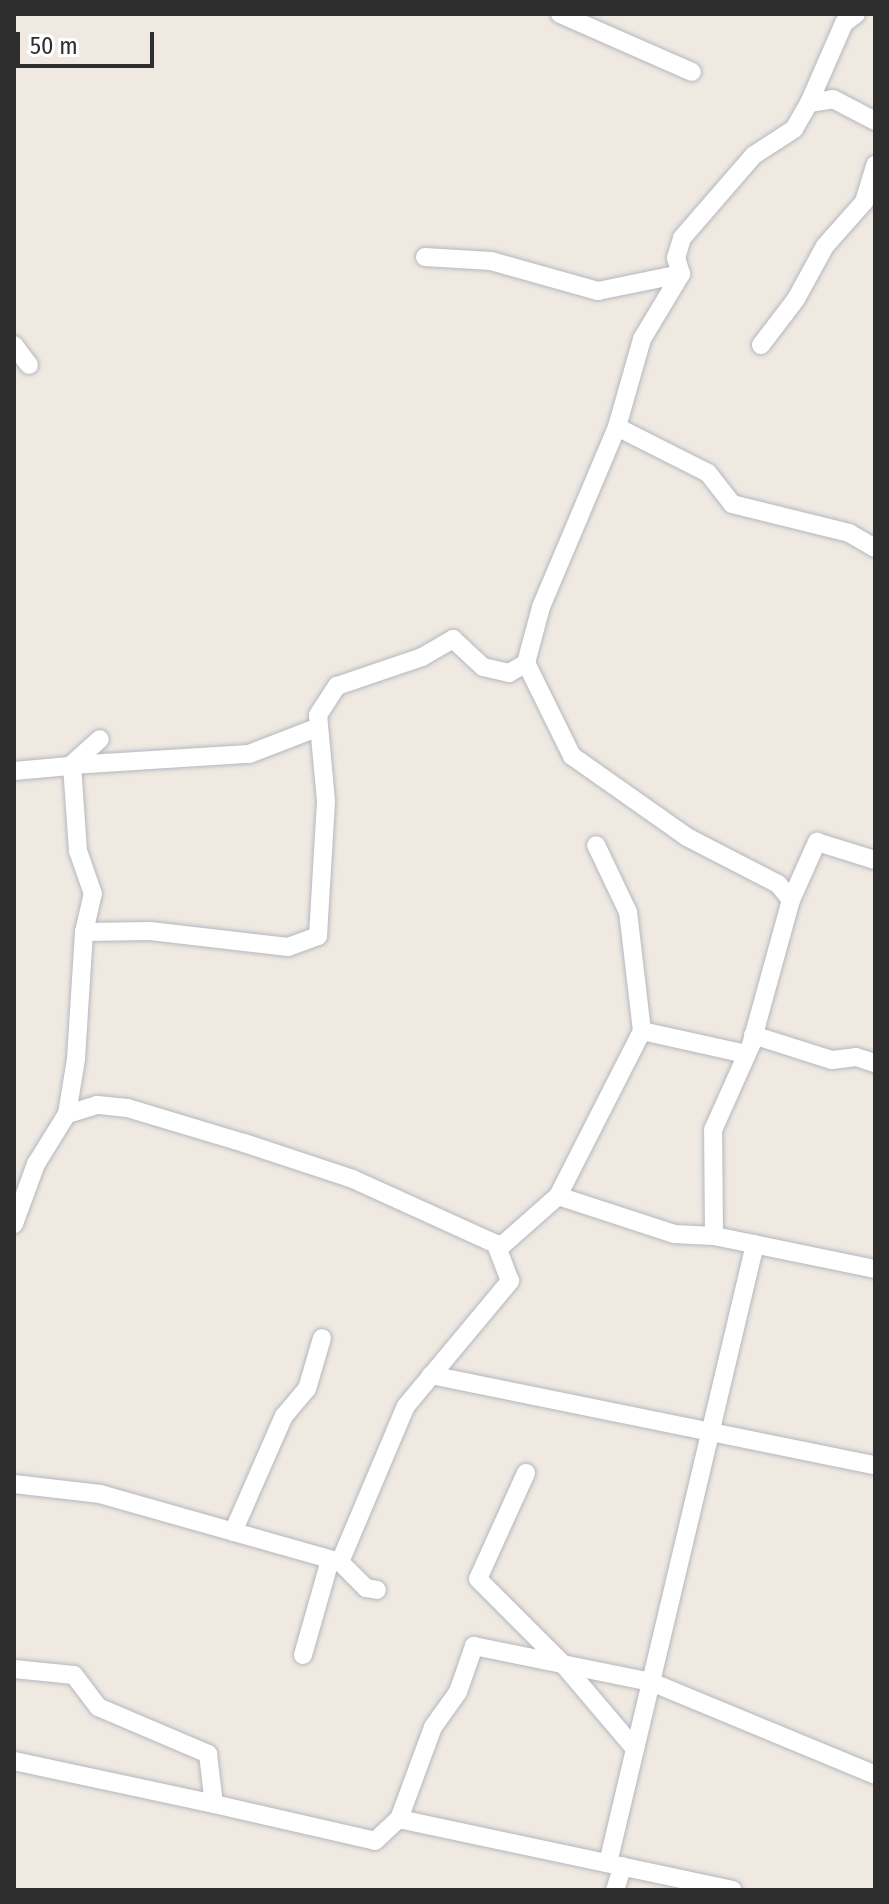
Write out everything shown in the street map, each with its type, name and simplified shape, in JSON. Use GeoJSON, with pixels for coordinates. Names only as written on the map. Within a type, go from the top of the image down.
{"type":"FeatureCollection","features":[{"type":"Feature","properties":{"kind":"street"},"geometry":{"type":"LineString","coordinates":[[560,14],[692,72]]}},
{"type":"Feature","properties":{"kind":"street"},"geometry":{"type":"LineString","coordinates":[[791,900],[778,884],[687,837],[572,756],[526,663],[541,607],[617,427],[642,339],[681,274],[676,258],[682,238],[754,155],[794,129],[809,103],[844,23],[856,14]]}},
{"type":"Feature","properties":{"kind":"street"},"geometry":{"type":"LineString","coordinates":[[809,103],[833,99],[875,121]]}},
{"type":"Feature","properties":{"kind":"street"},"geometry":{"type":"LineString","coordinates":[[761,345],[796,299],[825,246],[864,202],[874,177]]}},
{"type":"Feature","properties":{"kind":"street"},"geometry":{"type":"LineString","coordinates":[[425,257],[491,261],[598,291],[681,274]]}},
{"type":"Feature","properties":{"kind":"street"},"geometry":{"type":"LineString","coordinates":[[14,345],[29,365]]}},
{"type":"Feature","properties":{"kind":"street"},"geometry":{"type":"LineString","coordinates":[[617,427],[708,473],[732,504],[849,533],[875,548]]}},
{"type":"Feature","properties":{"kind":"street"},"geometry":{"type":"LineString","coordinates":[[84,932],[150,931],[288,947],[318,936],[326,801],[318,715],[337,686],[422,657],[453,639],[483,667],[509,673],[526,663]]}},
{"type":"Feature","properties":{"kind":"street"},"geometry":{"type":"LineString","coordinates":[[14,771],[249,754],[319,727]]}},
{"type":"Feature","properties":{"kind":"street"},"geometry":{"type":"LineString","coordinates":[[72,765],[100,739]]}},
{"type":"Feature","properties":{"kind":"street"},"geometry":{"type":"LineString","coordinates":[[14,1224],[36,1164],[67,1114],[76,1059],[84,932],[93,894],[78,851],[72,765]]}},
{"type":"Feature","properties":{"kind":"street"},"geometry":{"type":"LineString","coordinates":[[714,1236],[713,1130],[753,1035],[791,900],[817,842],[875,860]]}},
{"type":"Feature","properties":{"kind":"street"},"geometry":{"type":"LineString","coordinates":[[498,1249],[558,1196],[642,1031],[628,912],[596,845]]}},
{"type":"Feature","properties":{"kind":"street"},"geometry":{"type":"LineString","coordinates":[[642,1031],[746,1054]]}},
{"type":"Feature","properties":{"kind":"street"},"geometry":{"type":"LineString","coordinates":[[753,1035],[832,1060],[856,1057],[875,1063]]}},
{"type":"Feature","properties":{"kind":"street"},"geometry":{"type":"LineString","coordinates":[[67,1114],[97,1105],[127,1108],[244,1143],[353,1179],[498,1249],[510,1281],[406,1406],[335,1561],[303,1655]]}},
{"type":"Feature","properties":{"kind":"street"},"geometry":{"type":"LineString","coordinates":[[558,1196],[674,1234],[714,1236],[875,1269]]}},
{"type":"Feature","properties":{"kind":"street"},"geometry":{"type":"LineString","coordinates":[[615,1890],[616,1864],[635,1749],[755,1244]]}},
{"type":"Feature","properties":{"kind":"street"},"geometry":{"type":"LineString","coordinates":[[233,1532],[284,1416],[307,1389],[322,1338]]}},
{"type":"Feature","properties":{"kind":"street"},"geometry":{"type":"LineString","coordinates":[[431,1375],[711,1429],[875,1465]]}},
{"type":"Feature","properties":{"kind":"street"},"geometry":{"type":"LineString","coordinates":[[526,1473],[478,1579],[563,1664],[635,1749]]}},
{"type":"Feature","properties":{"kind":"street"},"geometry":{"type":"LineString","coordinates":[[14,1484],[100,1494],[335,1561],[366,1588],[377,1590]]}},
{"type":"Feature","properties":{"kind":"street"},"geometry":{"type":"LineString","coordinates":[[14,1761],[375,1841],[399,1819],[433,1727],[458,1692],[474,1646],[651,1682],[875,1775]]}},
{"type":"Feature","properties":{"kind":"street"},"geometry":{"type":"LineString","coordinates":[[14,1669],[74,1675],[98,1707],[208,1754],[214,1804]]}},
{"type":"Feature","properties":{"kind":"street"},"geometry":{"type":"LineString","coordinates":[[399,1819],[733,1890]]}}]}
